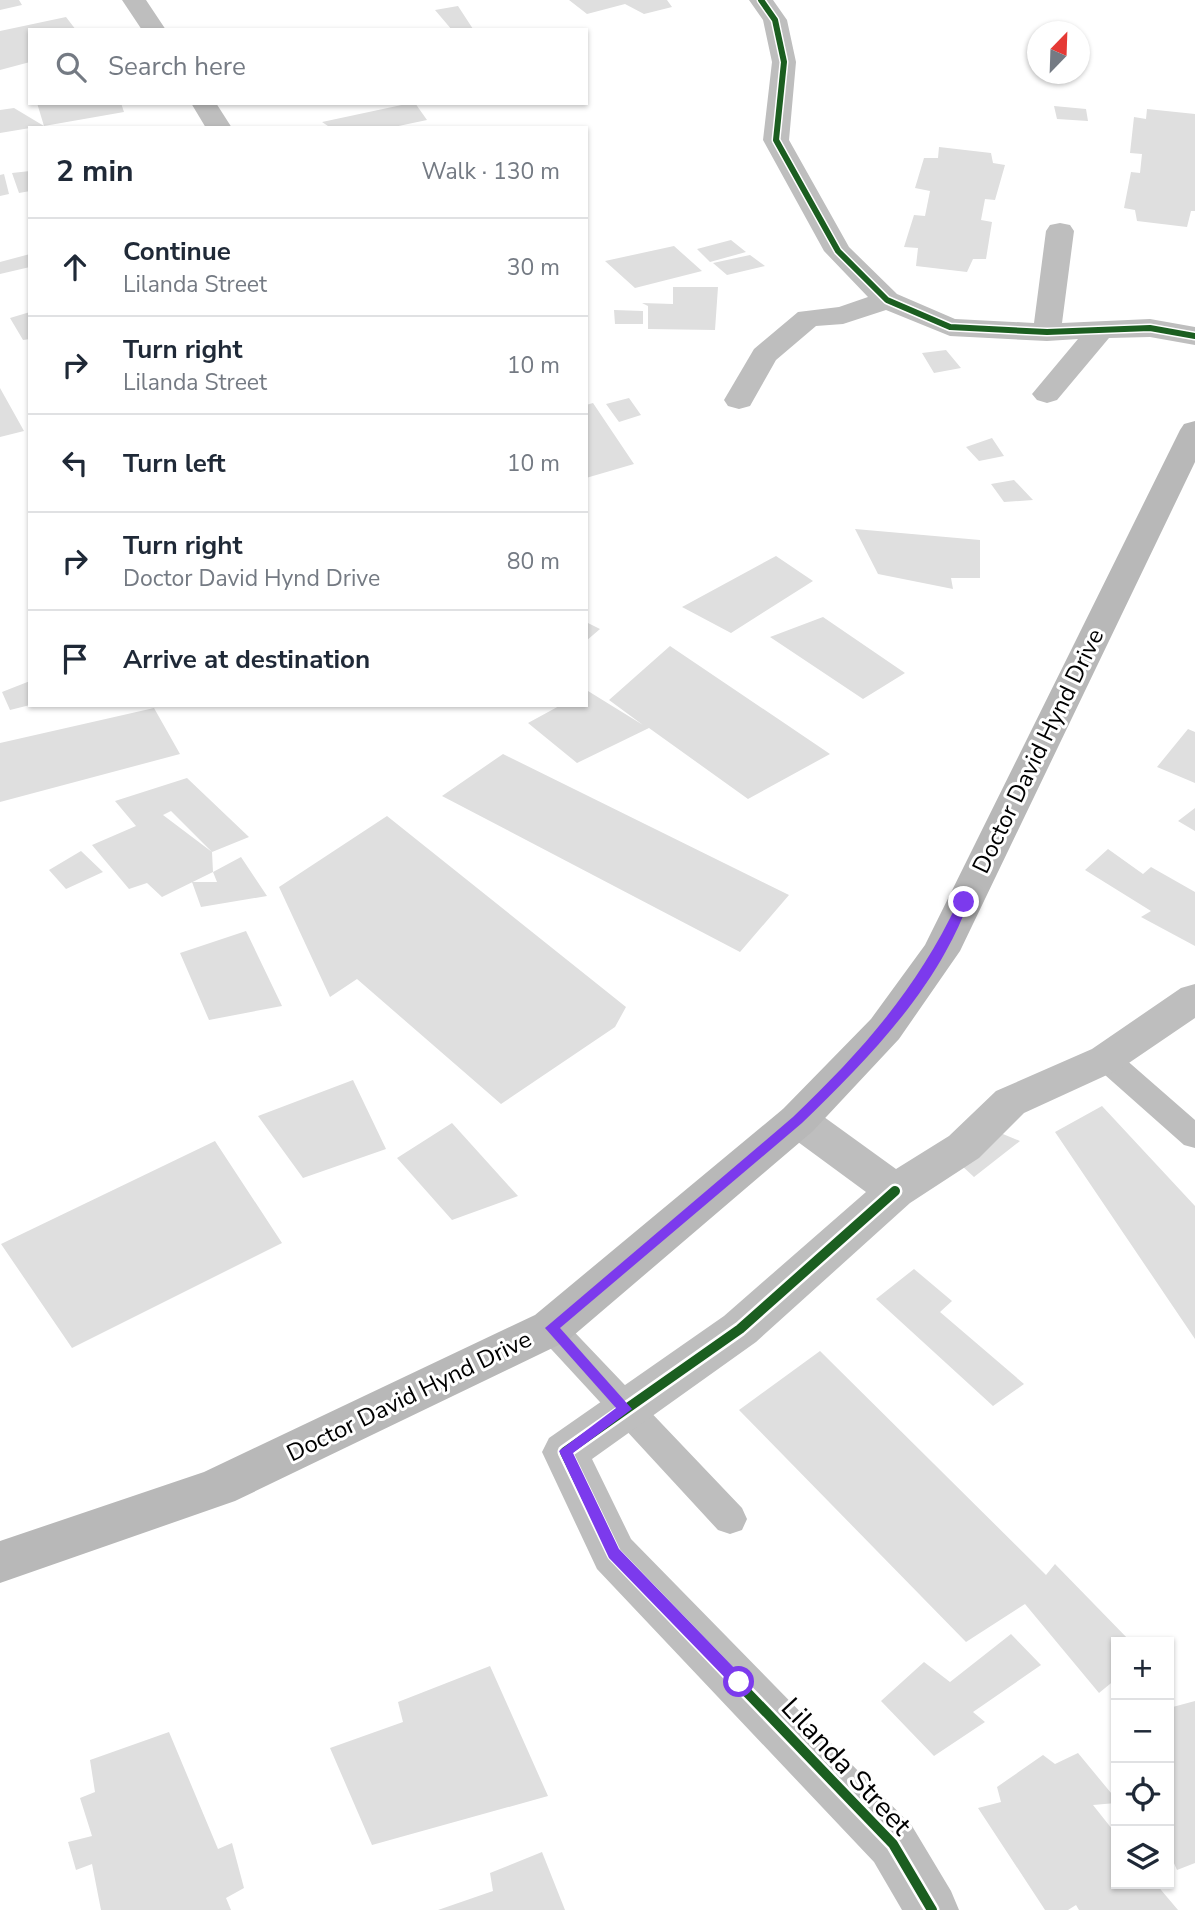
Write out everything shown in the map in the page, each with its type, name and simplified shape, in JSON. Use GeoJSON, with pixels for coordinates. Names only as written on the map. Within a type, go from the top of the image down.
{"type":"FeatureCollection","features":[{"type":"Feature","properties":{"kind":"main road","name":"Doctor David Hynd Drive"},"geometry":{"type":"LineString","coordinates":[[0,1562],[218,1488],[551,1328],[798,1120],[885,1029],[941,951],[1195,430]]}},
{"type":"Feature","properties":{"kind":"street"},"geometry":{"type":"LineString","coordinates":[[134,0],[153,28]]}},
{"type":"Feature","properties":{"kind":"street"},"geometry":{"type":"LineString","coordinates":[[761,0],[775,20],[785,62],[776,140],[838,251],[887,300],[950,327],[1047,332],[1150,328],[1195,336]]}},
{"type":"Feature","properties":{"kind":"street"},"geometry":{"type":"LineString","coordinates":[[204,105],[218,126]]}},
{"type":"Feature","properties":{"kind":"street"},"geometry":{"type":"LineString","coordinates":[[1047,332],[1060,231]]}},
{"type":"Feature","properties":{"kind":"street"},"geometry":{"type":"LineString","coordinates":[[739,400],[764,355],[807,318],[843,315],[887,300]]}},
{"type":"Feature","properties":{"kind":"street"},"geometry":{"type":"LineString","coordinates":[[1047,394],[1101,330]]}},
{"type":"Feature","properties":{"kind":"street"},"geometry":{"type":"LineString","coordinates":[[626,1409],[740,1329],[895,1191],[964,1147],[1010,1102],[1106,1059],[1195,998]]}},
{"type":"Feature","properties":{"kind":"street"},"geometry":{"type":"LineString","coordinates":[[798,1120],[895,1191]]}},
{"type":"Feature","properties":{"kind":"street","name":"Lilanda Street"},"geometry":{"type":"LineString","coordinates":[[626,1409],[565,1451],[614,1554],[893,1844],[932,1910]]}},
{"type":"Feature","properties":{"kind":"lane"},"geometry":{"type":"LineString","coordinates":[[1106,1059],[1195,1137]]}},
{"type":"Feature","properties":{"kind":"lane"},"geometry":{"type":"LineString","coordinates":[[551,1328],[730,1518]]}},
{"type":"Feature","properties":{"kind":"building"},"geometry":{"type":"Polygon","coordinates":[[[0,0],[19,0],[22,5],[0,10],[0,0]]]}},
{"type":"Feature","properties":{"kind":"building"},"geometry":{"type":"Polygon","coordinates":[[[569,0],[667,0],[672,7],[644,14],[625,4],[587,14],[569,0]]]}},
{"type":"Feature","properties":{"kind":"building"},"geometry":{"type":"Polygon","coordinates":[[[458,6],[472,28],[450,28],[435,10],[458,6]]]}},
{"type":"Feature","properties":{"kind":"building"},"geometry":{"type":"Polygon","coordinates":[[[66,17],[74,28],[28,28],[28,63],[0,70],[0,31],[66,17]]]}},
{"type":"Feature","properties":{"kind":"building"},"geometry":{"type":"Polygon","coordinates":[[[38,105],[122,105],[124,112],[44,126],[38,105]]]}},
{"type":"Feature","properties":{"kind":"building"},"geometry":{"type":"Polygon","coordinates":[[[402,105],[416,105],[427,120],[398,126],[328,126],[322,122],[402,105]]]}},
{"type":"Feature","properties":{"kind":"building"},"geometry":{"type":"Polygon","coordinates":[[[1054,106],[1086,109],[1088,121],[1057,119],[1054,106]]]}},
{"type":"Feature","properties":{"kind":"building"},"geometry":{"type":"Polygon","coordinates":[[[14,108],[44,126],[28,126],[28,129],[0,133],[0,110],[14,108]]]}},
{"type":"Feature","properties":{"kind":"building"},"geometry":{"type":"Polygon","coordinates":[[[1147,109],[1195,114],[1195,211],[1191,211],[1187,227],[1137,221],[1135,210],[1124,208],[1131,172],[1140,173],[1142,154],[1130,153],[1134,117],[1146,119],[1147,109]]]}},
{"type":"Feature","properties":{"kind":"building"},"geometry":{"type":"Polygon","coordinates":[[[939,147],[991,153],[993,163],[1005,165],[995,200],[985,199],[981,220],[992,222],[986,259],[973,259],[967,272],[916,266],[918,248],[904,247],[914,215],[925,216],[930,191],[915,188],[924,158],[938,158],[939,147]]]}},
{"type":"Feature","properties":{"kind":"building"},"geometry":{"type":"Polygon","coordinates":[[[28,171],[28,191],[19,193],[12,173],[28,171]]]}},
{"type":"Feature","properties":{"kind":"building"},"geometry":{"type":"Polygon","coordinates":[[[4,174],[9,194],[0,196],[0,175],[4,174]]]}},
{"type":"Feature","properties":{"kind":"building"},"geometry":{"type":"Polygon","coordinates":[[[731,240],[746,252],[710,262],[697,249],[731,240]]]}},
{"type":"Feature","properties":{"kind":"building"},"geometry":{"type":"Polygon","coordinates":[[[674,246],[702,271],[635,288],[605,261],[674,246]]]}},
{"type":"Feature","properties":{"kind":"building"},"geometry":{"type":"Polygon","coordinates":[[[28,255],[28,267],[0,274],[0,262],[28,255]]]}},
{"type":"Feature","properties":{"kind":"building"},"geometry":{"type":"Polygon","coordinates":[[[750,255],[765,266],[727,275],[713,263],[750,255]]]}},
{"type":"Feature","properties":{"kind":"building"},"geometry":{"type":"Polygon","coordinates":[[[673,287],[718,287],[715,330],[648,329],[648,306],[642,303],[673,304],[673,287]]]}},
{"type":"Feature","properties":{"kind":"building"},"geometry":{"type":"Polygon","coordinates":[[[614,310],[643,311],[643,324],[615,324],[614,310]]]}},
{"type":"Feature","properties":{"kind":"building"},"geometry":{"type":"Polygon","coordinates":[[[28,313],[28,339],[23,340],[10,318],[28,313]]]}},
{"type":"Feature","properties":{"kind":"building"},"geometry":{"type":"Polygon","coordinates":[[[946,350],[961,368],[934,373],[922,353],[946,350]]]}},
{"type":"Feature","properties":{"kind":"building"},"geometry":{"type":"Polygon","coordinates":[[[0,388],[24,431],[0,437],[0,388]]]}},
{"type":"Feature","properties":{"kind":"building"},"geometry":{"type":"Polygon","coordinates":[[[629,398],[641,415],[619,422],[606,404],[629,398]]]}},
{"type":"Feature","properties":{"kind":"building"},"geometry":{"type":"Polygon","coordinates":[[[593,403],[634,464],[588,477],[588,404],[593,403]]]}},
{"type":"Feature","properties":{"kind":"building"},"geometry":{"type":"Polygon","coordinates":[[[992,438],[1004,456],[979,461],[966,447],[992,438]]]}},
{"type":"Feature","properties":{"kind":"building"},"geometry":{"type":"Polygon","coordinates":[[[1014,480],[1033,500],[1004,502],[991,484],[1014,480]]]}},
{"type":"Feature","properties":{"kind":"building"},"geometry":{"type":"Polygon","coordinates":[[[855,529],[980,540],[980,578],[951,578],[953,589],[878,574],[855,529]]]}},
{"type":"Feature","properties":{"kind":"building"},"geometry":{"type":"Polygon","coordinates":[[[776,556],[813,581],[731,633],[682,607],[776,556]]]}},
{"type":"Feature","properties":{"kind":"building"},"geometry":{"type":"Polygon","coordinates":[[[823,617],[905,673],[863,699],[770,637],[823,617]]]}},
{"type":"Feature","properties":{"kind":"building"},"geometry":{"type":"Polygon","coordinates":[[[588,623],[600,629],[588,639],[588,623]]]}},
{"type":"Feature","properties":{"kind":"building"},"geometry":{"type":"Polygon","coordinates":[[[670,646],[830,754],[748,799],[649,728],[577,763],[528,723],[557,707],[588,707],[588,691],[643,725],[609,700],[670,646]]]}},
{"type":"Feature","properties":{"kind":"building"},"geometry":{"type":"Polygon","coordinates":[[[28,682],[28,706],[10,710],[2,692],[28,682]]]}},
{"type":"Feature","properties":{"kind":"building"},"geometry":{"type":"Polygon","coordinates":[[[154,708],[180,754],[0,802],[0,743],[154,708]]]}},
{"type":"Feature","properties":{"kind":"building"},"geometry":{"type":"Polygon","coordinates":[[[1188,729],[1195,732],[1195,783],[1157,767],[1188,729]]]}},
{"type":"Feature","properties":{"kind":"building"},"geometry":{"type":"Polygon","coordinates":[[[503,754],[789,895],[740,952],[442,796],[503,754]]]}},
{"type":"Feature","properties":{"kind":"building"},"geometry":{"type":"Polygon","coordinates":[[[187,778],[249,837],[212,852],[213,872],[162,897],[147,883],[129,889],[92,845],[136,826],[115,801],[187,778]],[[171,811],[163,815],[212,852],[171,811]]]}},
{"type":"Feature","properties":{"kind":"building"},"geometry":{"type":"Polygon","coordinates":[[[1195,808],[1195,831],[1178,821],[1195,808]]]}},
{"type":"Feature","properties":{"kind":"building"},"geometry":{"type":"Polygon","coordinates":[[[387,816],[626,1007],[615,1027],[501,1104],[357,979],[330,997],[279,887],[387,816]]]}},
{"type":"Feature","properties":{"kind":"building"},"geometry":{"type":"Polygon","coordinates":[[[1108,849],[1143,874],[1151,867],[1195,892],[1195,946],[1141,917],[1151,911],[1085,870],[1108,849]]]}},
{"type":"Feature","properties":{"kind":"building"},"geometry":{"type":"Polygon","coordinates":[[[81,851],[103,872],[66,889],[49,870],[81,851]]]}},
{"type":"Feature","properties":{"kind":"building"},"geometry":{"type":"Polygon","coordinates":[[[241,857],[267,896],[201,907],[192,882],[217,882],[213,872],[241,857]]]}},
{"type":"Feature","properties":{"kind":"building"},"geometry":{"type":"Polygon","coordinates":[[[246,931],[282,1006],[209,1020],[180,953],[246,931]]]}},
{"type":"Feature","properties":{"kind":"building"},"geometry":{"type":"Polygon","coordinates":[[[353,1080],[386,1149],[303,1178],[258,1116],[353,1080]]]}},
{"type":"Feature","properties":{"kind":"building"},"geometry":{"type":"Polygon","coordinates":[[[1102,1106],[1195,1206],[1195,1339],[1055,1132],[1102,1106]]]}},
{"type":"Feature","properties":{"kind":"building"},"geometry":{"type":"Polygon","coordinates":[[[452,1123],[518,1196],[452,1220],[397,1158],[452,1123]]]}},
{"type":"Feature","properties":{"kind":"building"},"geometry":{"type":"Polygon","coordinates":[[[998,1132],[1020,1141],[974,1177],[961,1165],[998,1132]]]}},
{"type":"Feature","properties":{"kind":"building"},"geometry":{"type":"Polygon","coordinates":[[[215,1141],[282,1243],[72,1348],[1,1244],[215,1141]]]}},
{"type":"Feature","properties":{"kind":"building"},"geometry":{"type":"Polygon","coordinates":[[[914,1269],[952,1301],[940,1312],[1024,1384],[993,1406],[876,1299],[914,1269]]]}},
{"type":"Feature","properties":{"kind":"building"},"geometry":{"type":"Polygon","coordinates":[[[820,1351],[1046,1575],[1055,1564],[1126,1637],[1111,1637],[1111,1683],[1099,1693],[1025,1604],[966,1642],[739,1410],[820,1351]]]}},
{"type":"Feature","properties":{"kind":"building"},"geometry":{"type":"Polygon","coordinates":[[[1011,1634],[1041,1665],[973,1712],[985,1722],[934,1756],[881,1701],[924,1662],[950,1682],[1011,1634]]]}},
{"type":"Feature","properties":{"kind":"building"},"geometry":{"type":"Polygon","coordinates":[[[490,1666],[548,1796],[372,1845],[330,1748],[403,1722],[398,1702],[490,1666]]]}},
{"type":"Feature","properties":{"kind":"building"},"geometry":{"type":"Polygon","coordinates":[[[1195,1701],[1195,1863],[1177,1870],[1174,1863],[1174,1707],[1195,1701]]]}},
{"type":"Feature","properties":{"kind":"building"},"geometry":{"type":"Polygon","coordinates":[[[169,1732],[218,1849],[232,1843],[244,1888],[226,1898],[231,1910],[101,1910],[92,1864],[76,1870],[68,1842],[92,1836],[80,1798],[95,1792],[90,1760],[169,1732]]]}},
{"type":"Feature","properties":{"kind":"building"},"geometry":{"type":"Polygon","coordinates":[[[1078,1753],[1111,1793],[1111,1803],[1093,1805],[1111,1828],[1111,1889],[1160,1889],[1178,1910],[1079,1910],[1076,1905],[1068,1910],[1045,1910],[978,1808],[1001,1802],[997,1787],[1043,1755],[1055,1764],[1078,1753]]]}},
{"type":"Feature","properties":{"kind":"building"},"geometry":{"type":"Polygon","coordinates":[[[542,1852],[565,1910],[438,1910],[493,1891],[490,1873],[542,1852]]]}},
{"type":"Feature","properties":{"kind":"cycle path"},"geometry":{"type":"LineString","coordinates":[[761,0],[775,20],[784,62],[776,140],[838,251],[887,300],[950,327],[1047,332],[1150,328],[1195,336]]}},
{"type":"Feature","properties":{"kind":"cycle path"},"geometry":{"type":"LineString","coordinates":[[895,1191],[740,1329],[565,1452],[614,1554],[893,1844],[932,1910]]}},
{"type":"Feature","properties":{"kind":"route"},"geometry":{"type":"LineString","coordinates":[[739,1682],[614,1554],[565,1451],[626,1409],[551,1328],[798,1120],[833,1086],[885,1029],[941,951],[964,902]]}}]}
